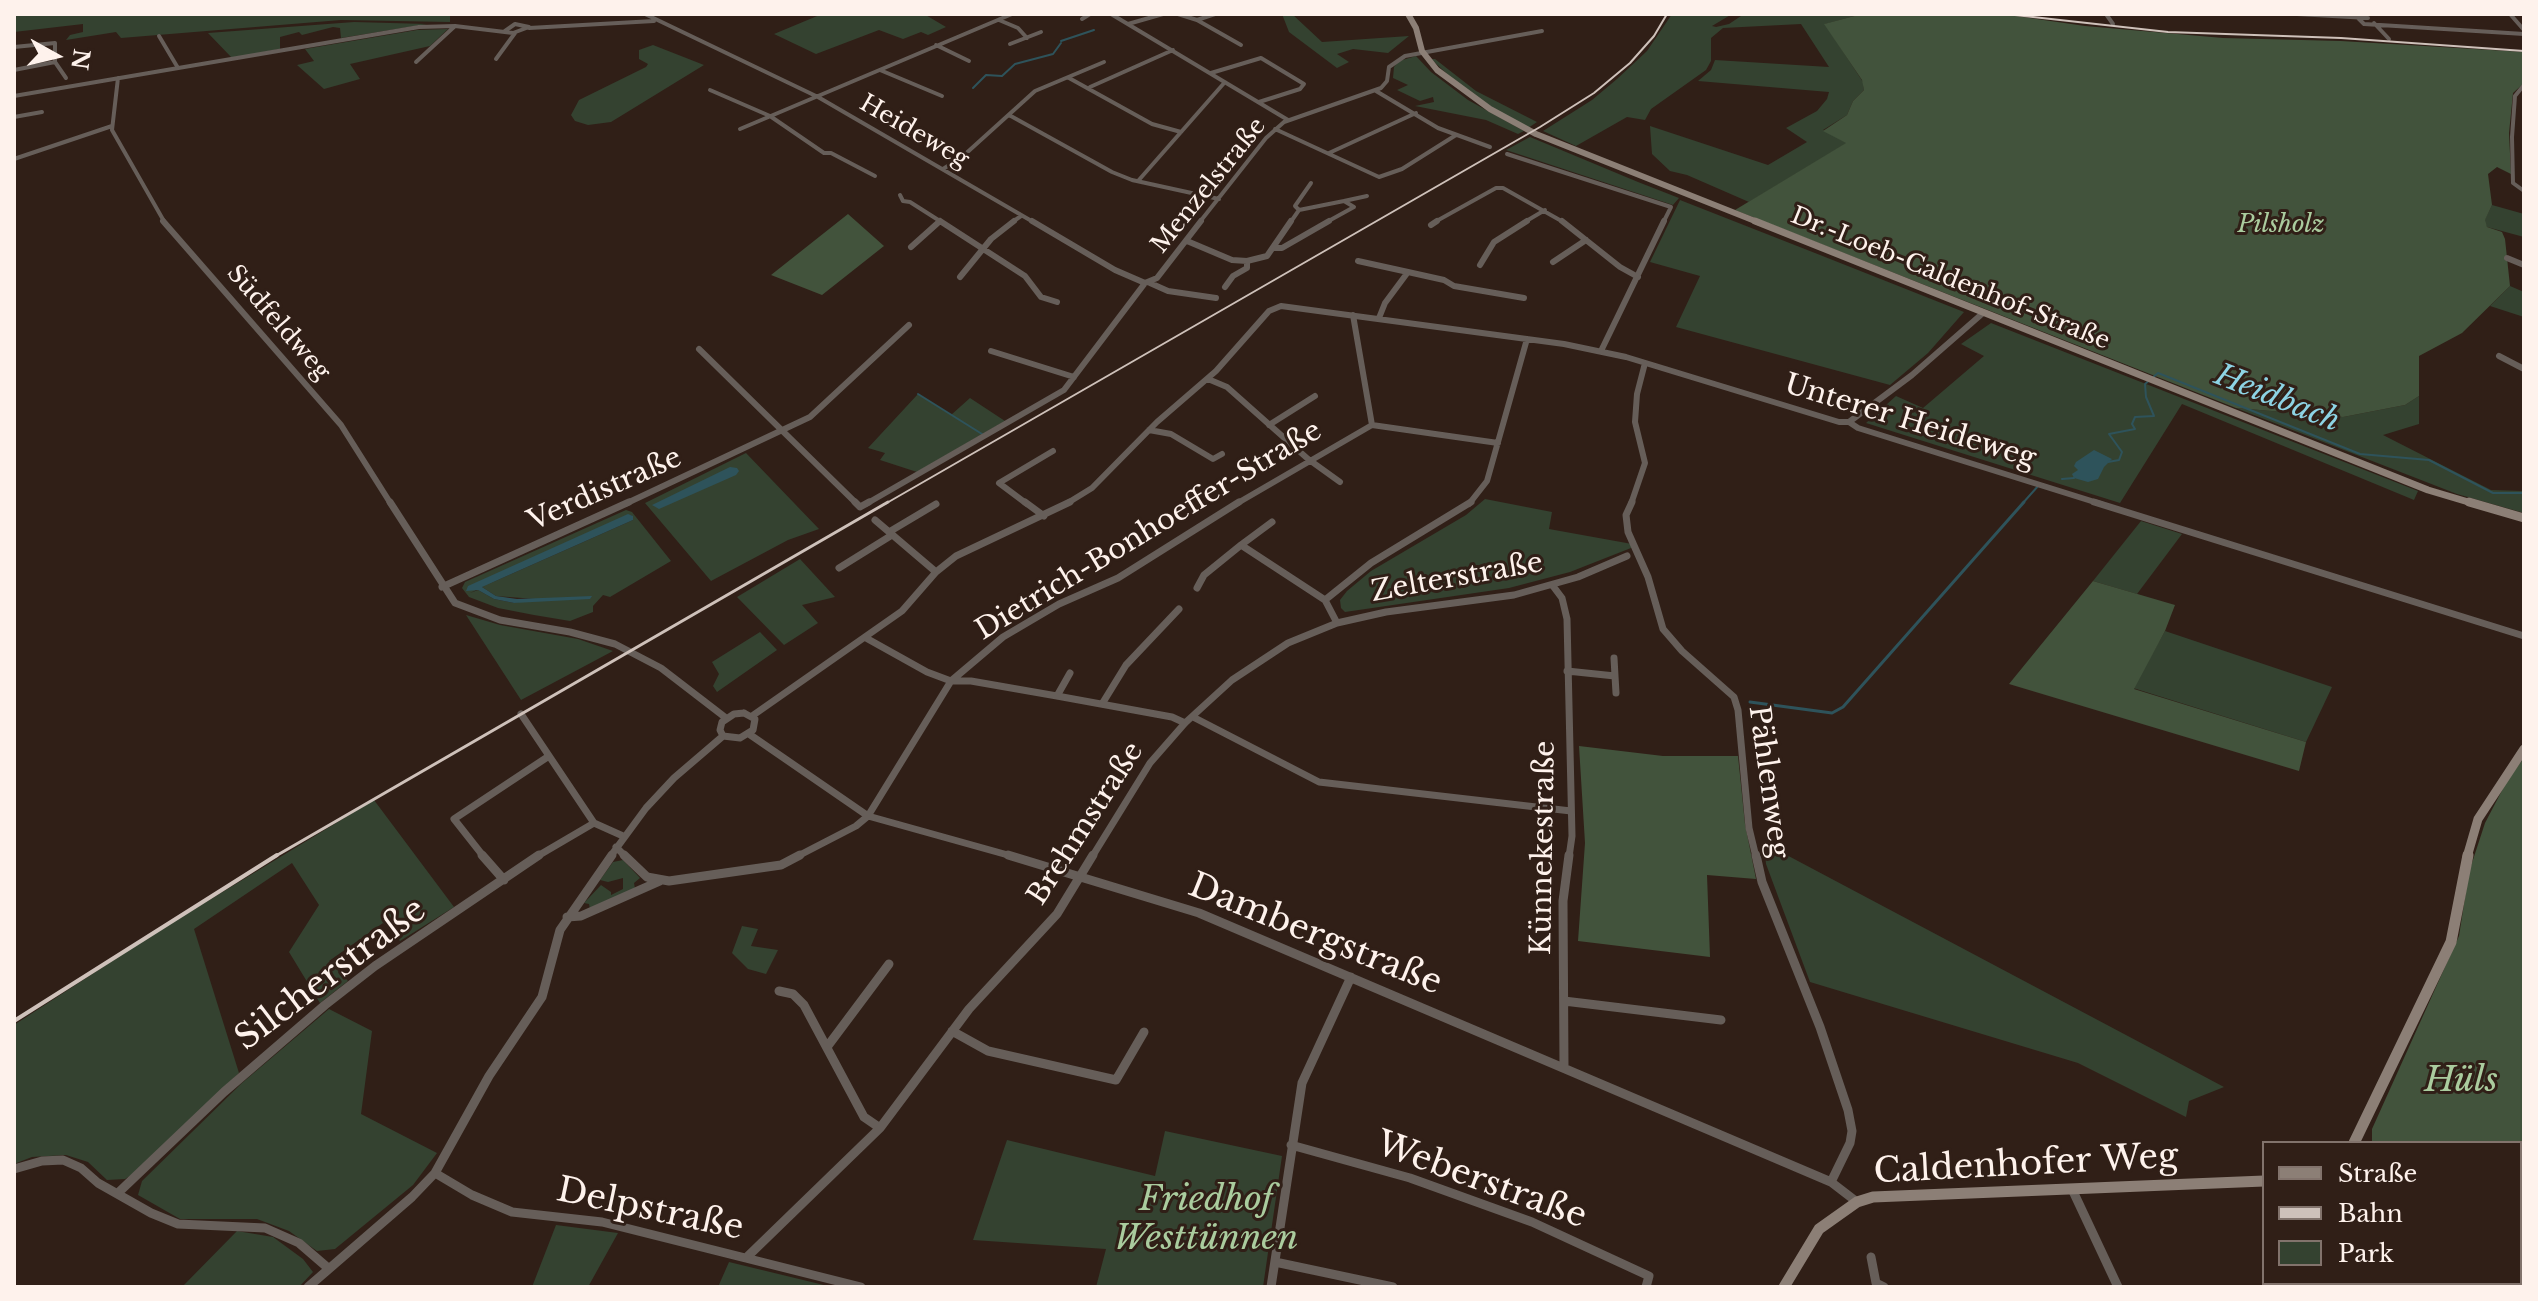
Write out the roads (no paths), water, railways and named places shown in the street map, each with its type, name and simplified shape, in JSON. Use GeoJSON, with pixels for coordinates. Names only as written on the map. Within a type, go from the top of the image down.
{"type":"FeatureCollection","features":[{"type":"Feature","properties":{"kind":"main road","name":"Dr.-Loeb-Caldenhof-Straße"},"geometry":{"type":"LineString","coordinates":[[1408,14],[1416,28],[1422,51],[1437,70],[1465,92],[1536,134],[2428,490],[2524,518]]}},
{"type":"Feature","properties":{"kind":"main road"},"geometry":{"type":"LineString","coordinates":[[2355,1141],[2451,942],[2478,819],[2504,775],[2524,749]]}},
{"type":"Feature","properties":{"kind":"main road","name":"Caldenhofer Weg"},"geometry":{"type":"LineString","coordinates":[[1784,1287],[1819,1229],[1857,1202],[1892,1196],[2262,1181]]}},
{"type":"Feature","properties":{"kind":"street"},"geometry":{"type":"LineString","coordinates":[[496,59],[509,40],[509,31],[524,14]]}},
{"type":"Feature","properties":{"kind":"street","name":"Heideweg"},"geometry":{"type":"LineString","coordinates":[[645,14],[818,97],[1128,278],[1168,291],[1216,298]]}},
{"type":"Feature","properties":{"kind":"street"},"geometry":{"type":"LineString","coordinates":[[740,129],[1012,14]]}},
{"type":"Feature","properties":{"kind":"street"},"geometry":{"type":"LineString","coordinates":[[1082,19],[1090,14]]}},
{"type":"Feature","properties":{"kind":"street"},"geometry":{"type":"LineString","coordinates":[[1111,14],[1288,120]]}},
{"type":"Feature","properties":{"kind":"street"},"geometry":{"type":"LineString","coordinates":[[1128,24],[1163,14]]}},
{"type":"Feature","properties":{"kind":"street"},"geometry":{"type":"LineString","coordinates":[[1178,14],[1197,20],[1241,45]]}},
{"type":"Feature","properties":{"kind":"street"},"geometry":{"type":"LineString","coordinates":[[1197,20],[1215,14]]}},
{"type":"Feature","properties":{"kind":"street"},"geometry":{"type":"LineString","coordinates":[[2106,14],[2113,24]]}},
{"type":"Feature","properties":{"kind":"street"},"geometry":{"type":"LineString","coordinates":[[2297,14],[2364,17],[2389,39]]}},
{"type":"Feature","properties":{"kind":"street"},"geometry":{"type":"LineString","coordinates":[[2510,14],[2524,32]]}},
{"type":"Feature","properties":{"kind":"street"},"geometry":{"type":"LineString","coordinates":[[2364,17],[2364,24],[2524,32]]}},
{"type":"Feature","properties":{"kind":"street"},"geometry":{"type":"LineString","coordinates":[[999,20],[1018,28],[1027,38]]}},
{"type":"Feature","properties":{"kind":"street","name":"Heideweg"},"geometry":{"type":"LineString","coordinates":[[509,31],[658,21]]}},
{"type":"Feature","properties":{"kind":"street"},"geometry":{"type":"LineString","coordinates":[[515,24],[524,22],[527,29]]}},
{"type":"Feature","properties":{"kind":"street"},"geometry":{"type":"LineString","coordinates":[[14,96],[409,29],[455,26],[509,31]]}},
{"type":"Feature","properties":{"kind":"street"},"geometry":{"type":"LineString","coordinates":[[416,62],[455,26]]}},
{"type":"Feature","properties":{"kind":"street"},"geometry":{"type":"LineString","coordinates":[[1490,147],[1438,128],[1376,91],[1384,85],[1391,63],[1422,51],[1542,31]]}},
{"type":"Feature","properties":{"kind":"street"},"geometry":{"type":"LineString","coordinates":[[1010,44],[1041,32]]}},
{"type":"Feature","properties":{"kind":"street"},"geometry":{"type":"LineString","coordinates":[[159,36],[178,68]]}},
{"type":"Feature","properties":{"kind":"street"},"geometry":{"type":"LineString","coordinates":[[1419,41],[1445,47]]}},
{"type":"Feature","properties":{"kind":"street"},"geometry":{"type":"LineString","coordinates":[[14,47],[55,43],[55,62],[66,78]]}},
{"type":"Feature","properties":{"kind":"street"},"geometry":{"type":"LineString","coordinates":[[936,45],[969,61]]}},
{"type":"Feature","properties":{"kind":"street"},"geometry":{"type":"LineString","coordinates":[[1090,87],[1173,50]]}},
{"type":"Feature","properties":{"kind":"street"},"geometry":{"type":"LineString","coordinates":[[1211,73],[1261,58],[1304,84],[1300,89],[1259,102]]}},
{"type":"Feature","properties":{"kind":"street"},"geometry":{"type":"LineString","coordinates":[[14,70],[55,62]]}},
{"type":"Feature","properties":{"kind":"street"},"geometry":{"type":"LineString","coordinates":[[943,169],[1035,91],[1104,62]]}},
{"type":"Feature","properties":{"kind":"street"},"geometry":{"type":"LineString","coordinates":[[880,70],[942,96]]}},
{"type":"Feature","properties":{"kind":"street"},"geometry":{"type":"LineString","coordinates":[[14,159],[112,126],[118,78]]}},
{"type":"Feature","properties":{"kind":"street"},"geometry":{"type":"LineString","coordinates":[[1067,78],[1090,87],[1152,124],[1181,132]]}},
{"type":"Feature","properties":{"kind":"street"},"geometry":{"type":"LineString","coordinates":[[1138,181],[1225,82]]}},
{"type":"Feature","properties":{"kind":"street"},"geometry":{"type":"LineString","coordinates":[[2524,85],[2515,96],[2512,137],[2513,183],[2524,191]]}},
{"type":"Feature","properties":{"kind":"street"},"geometry":{"type":"LineString","coordinates":[[710,90],[770,116],[824,153],[831,153],[875,176]]}},
{"type":"Feature","properties":{"kind":"street","name":"Menzelstraße"},"geometry":{"type":"LineString","coordinates":[[785,431],[860,507],[1064,390],[1275,129],[1288,120],[1376,91]]}},
{"type":"Feature","properties":{"kind":"street"},"geometry":{"type":"LineString","coordinates":[[14,117],[42,112]]}},
{"type":"Feature","properties":{"kind":"street"},"geometry":{"type":"LineString","coordinates":[[1329,153],[1416,113]]}},
{"type":"Feature","properties":{"kind":"street"},"geometry":{"type":"LineString","coordinates":[[1009,115],[1112,172],[1219,199]]}},
{"type":"Feature","properties":{"kind":"street"},"geometry":{"type":"LineString","coordinates":[[2515,120],[2524,122]]}},
{"type":"Feature","properties":{"kind":"street","name":"Südfeldweg"},"geometry":{"type":"LineString","coordinates":[[112,126],[160,218],[341,425],[455,603],[478,614],[588,636],[636,654],[697,693],[726,718]]}},
{"type":"Feature","properties":{"kind":"street"},"geometry":{"type":"LineString","coordinates":[[1275,129],[1379,177],[1402,169],[1456,135]]}},
{"type":"Feature","properties":{"kind":"street"},"geometry":{"type":"LineString","coordinates":[[1507,154],[1671,207],[1601,351]]}},
{"type":"Feature","properties":{"kind":"street"},"geometry":{"type":"LineString","coordinates":[[1299,210],[1295,206],[1311,183]]}},
{"type":"Feature","properties":{"kind":"street"},"geometry":{"type":"LineString","coordinates":[[1431,225],[1496,188],[1503,188],[1545,210],[1638,277]]}},
{"type":"Feature","properties":{"kind":"street"},"geometry":{"type":"LineString","coordinates":[[900,195],[903,201],[941,221],[1025,276],[1041,297],[1057,302]]}},
{"type":"Feature","properties":{"kind":"street"},"geometry":{"type":"LineString","coordinates":[[1187,241],[1232,260],[1247,261],[1267,256],[1299,210],[1367,196]]}},
{"type":"Feature","properties":{"kind":"street"},"geometry":{"type":"LineString","coordinates":[[1273,248],[1282,248],[1354,207],[1344,201]]}},
{"type":"Feature","properties":{"kind":"street"},"geometry":{"type":"LineString","coordinates":[[1480,265],[1494,242],[1545,210]]}},
{"type":"Feature","properties":{"kind":"street"},"geometry":{"type":"LineString","coordinates":[[960,277],[983,248],[1021,216]]}},
{"type":"Feature","properties":{"kind":"street"},"geometry":{"type":"LineString","coordinates":[[911,247],[941,221]]}},
{"type":"Feature","properties":{"kind":"street"},"geometry":{"type":"LineString","coordinates":[[1553,262],[1586,240]]}},
{"type":"Feature","properties":{"kind":"street"},"geometry":{"type":"LineString","coordinates":[[2507,258],[2524,265]]}},
{"type":"Feature","properties":{"kind":"street"},"geometry":{"type":"LineString","coordinates":[[1225,287],[1233,276],[1247,268],[1247,261]]}},
{"type":"Feature","properties":{"kind":"street"},"geometry":{"type":"LineString","coordinates":[[1358,261],[1444,280],[1454,286],[1524,298]]}},
{"type":"Feature","properties":{"kind":"street"},"geometry":{"type":"LineString","coordinates":[[1379,318],[1385,303],[1408,272]]}},
{"type":"Feature","properties":{"kind":"street","name":"Unterer Heideweg"},"geometry":{"type":"LineString","coordinates":[[1208,379],[1271,309],[1288,306],[1601,351],[1839,422],[1849,422],[1858,428],[2524,636]]}},
{"type":"Feature","properties":{"kind":"street"},"geometry":{"type":"LineString","coordinates":[[1849,422],[1912,375],[1983,313]]}},
{"type":"Feature","properties":{"kind":"street"},"geometry":{"type":"LineString","coordinates":[[1353,315],[1368,418],[1372,425],[1498,443]]}},
{"type":"Feature","properties":{"kind":"street","name":"Verdistraße"},"geometry":{"type":"LineString","coordinates":[[442,587],[810,417],[909,325]]}},
{"type":"Feature","properties":{"kind":"street"},"geometry":{"type":"LineString","coordinates":[[1325,600],[1371,563],[1469,504],[1487,481],[1527,339]]}},
{"type":"Feature","properties":{"kind":"street"},"geometry":{"type":"LineString","coordinates":[[699,349],[785,431]]}},
{"type":"Feature","properties":{"kind":"street"},"geometry":{"type":"LineString","coordinates":[[991,351],[1074,377]]}},
{"type":"Feature","properties":{"kind":"street"},"geometry":{"type":"LineString","coordinates":[[2499,356],[2524,369]]}},
{"type":"Feature","properties":{"kind":"street","name":"Pählenweg"},"geometry":{"type":"LineString","coordinates":[[1645,363],[1637,394],[1635,422],[1644,455],[1644,472],[1626,515],[1628,532],[1648,577],[1663,629],[1682,651],[1734,697],[1755,859],[1766,896],[1816,1015],[1848,1110],[1852,1131],[1850,1143],[1831,1182]]}},
{"type":"Feature","properties":{"kind":"street"},"geometry":{"type":"LineString","coordinates":[[723,736],[720,726],[726,718],[739,713],[752,716],[866,638],[902,611],[936,572],[974,546],[1044,516],[1092,488],[1149,430],[1208,379],[1227,387],[1308,459],[1340,482]]}},
{"type":"Feature","properties":{"kind":"street"},"geometry":{"type":"LineString","coordinates":[[1269,425],[1315,396]]}},
{"type":"Feature","properties":{"kind":"street","name":"Dietrich-Bonhoeffer-Straße"},"geometry":{"type":"LineString","coordinates":[[868,816],[951,681],[1003,637],[1059,604],[1118,578],[1308,459],[1372,425]]}},
{"type":"Feature","properties":{"kind":"street"},"geometry":{"type":"LineString","coordinates":[[1149,430],[1171,434],[1213,459],[1222,454]]}},
{"type":"Feature","properties":{"kind":"street"},"geometry":{"type":"LineString","coordinates":[[1044,516],[999,483],[1053,451]]}},
{"type":"Feature","properties":{"kind":"street"},"geometry":{"type":"LineString","coordinates":[[839,568],[936,504]]}},
{"type":"Feature","properties":{"kind":"street"},"geometry":{"type":"LineString","coordinates":[[875,520],[936,572]]}},
{"type":"Feature","properties":{"kind":"street"},"geometry":{"type":"LineString","coordinates":[[1197,588],[1204,575],[1272,522]]}},
{"type":"Feature","properties":{"kind":"street"},"geometry":{"type":"LineString","coordinates":[[1241,545],[1325,600],[1337,623]]}},
{"type":"Feature","properties":{"kind":"street","name":"Zelterstraße"},"geometry":{"type":"LineString","coordinates":[[1337,623],[1386,612],[1514,595],[1553,586],[1627,556]]}},
{"type":"Feature","properties":{"kind":"street","name":"Künnekestraße"},"geometry":{"type":"LineString","coordinates":[[1553,586],[1562,598],[1567,619],[1572,836],[1563,901],[1564,1067]]}},
{"type":"Feature","properties":{"kind":"street"},"geometry":{"type":"LineString","coordinates":[[1102,704],[1126,665],[1179,609]]}},
{"type":"Feature","properties":{"kind":"street","name":"Brehmstraße"},"geometry":{"type":"LineString","coordinates":[[746,1258],[880,1128],[969,1009],[1048,925],[1138,780],[1189,720],[1258,660],[1288,643],[1337,623]]}},
{"type":"Feature","properties":{"kind":"street"},"geometry":{"type":"LineString","coordinates":[[866,638],[927,672],[951,681],[971,681],[1189,720],[1319,782],[1571,811]]}},
{"type":"Feature","properties":{"kind":"street"},"geometry":{"type":"LineString","coordinates":[[1614,658],[1616,693]]}},
{"type":"Feature","properties":{"kind":"street"},"geometry":{"type":"LineString","coordinates":[[1567,671],[1615,676]]}},
{"type":"Feature","properties":{"kind":"street"},"geometry":{"type":"LineString","coordinates":[[1057,696],[1070,673]]}},
{"type":"Feature","properties":{"kind":"street"},"geometry":{"type":"LineString","coordinates":[[521,714],[594,823],[623,836]]}},
{"type":"Feature","properties":{"kind":"street"},"geometry":{"type":"LineString","coordinates":[[723,736],[736,739],[749,734],[755,722],[752,716]]}},
{"type":"Feature","properties":{"kind":"street","name":"Dambergstraße"},"geometry":{"type":"LineString","coordinates":[[749,734],[868,816],[1079,875],[1199,913],[1831,1182],[1857,1202]]}},
{"type":"Feature","properties":{"kind":"street"},"geometry":{"type":"LineString","coordinates":[[308,1287],[435,1173],[489,1076],[542,997],[549,980],[556,941],[567,917],[623,836],[674,778],[723,736]]}},
{"type":"Feature","properties":{"kind":"street"},"geometry":{"type":"LineString","coordinates":[[504,880],[454,819],[549,756]]}},
{"type":"Feature","properties":{"kind":"street"},"geometry":{"type":"LineString","coordinates":[[567,917],[581,916],[660,881],[781,865],[856,826],[868,816]]}},
{"type":"Feature","properties":{"kind":"street","name":"Silcherstraße"},"geometry":{"type":"LineString","coordinates":[[119,1192],[224,1092],[375,966],[549,848],[594,823]]}},
{"type":"Feature","properties":{"kind":"street"},"geometry":{"type":"LineString","coordinates":[[616,847],[647,877],[660,881]]}},
{"type":"Feature","properties":{"kind":"street"},"geometry":{"type":"LineString","coordinates":[[827,1047],[889,964]]}},
{"type":"Feature","properties":{"kind":"street"},"geometry":{"type":"LineString","coordinates":[[1271,1287],[1302,1083],[1351,977]]}},
{"type":"Feature","properties":{"kind":"street"},"geometry":{"type":"LineString","coordinates":[[779,991],[793,994],[804,1005],[864,1117],[880,1128]]}},
{"type":"Feature","properties":{"kind":"street"},"geometry":{"type":"LineString","coordinates":[[1564,1001],[1721,1020]]}},
{"type":"Feature","properties":{"kind":"street"},"geometry":{"type":"LineString","coordinates":[[952,1031],[988,1051],[1116,1080],[1144,1032]]}},
{"type":"Feature","properties":{"kind":"street","name":"Weberstraße"},"geometry":{"type":"LineString","coordinates":[[1291,1145],[1410,1178],[1518,1217],[1648,1282]]}},
{"type":"Feature","properties":{"kind":"street"},"geometry":{"type":"LineString","coordinates":[[14,1169],[42,1161],[63,1160],[151,1213],[178,1224],[265,1228],[299,1243],[328,1268]]}},
{"type":"Feature","properties":{"kind":"street","name":"Delpstraße"},"geometry":{"type":"LineString","coordinates":[[435,1173],[472,1195],[512,1212],[602,1222],[861,1287]]}},
{"type":"Feature","properties":{"kind":"street"},"geometry":{"type":"LineString","coordinates":[[2072,1189],[2118,1287]]}},
{"type":"Feature","properties":{"kind":"street"},"geometry":{"type":"LineString","coordinates":[[1871,1257],[1876,1283],[1884,1287]]}},
{"type":"Feature","properties":{"kind":"street"},"geometry":{"type":"LineString","coordinates":[[1275,1262],[1393,1287]]}},
{"type":"Feature","properties":{"kind":"water"},"geometry":{"type":"Polygon","coordinates":[[[2094,450],[2112,459],[2098,479],[2088,482],[2074,478],[2072,474],[2078,470],[2074,466],[2076,462],[2094,450]]]}},
{"type":"Feature","properties":{"kind":"water"},"geometry":{"type":"Polygon","coordinates":[[[730,467],[737,468],[739,471],[736,475],[659,509],[652,505],[730,467]]]}},
{"type":"Feature","properties":{"kind":"water"},"geometry":{"type":"Polygon","coordinates":[[[628,514],[633,516],[633,520],[482,587],[496,596],[517,599],[592,596],[590,599],[514,603],[494,599],[478,590],[466,591],[468,586],[628,514]]]}},
{"type":"Feature","properties":{"kind":"waterway"},"geometry":{"type":"LineString","coordinates":[[1061,41],[1094,30]]}},
{"type":"Feature","properties":{"kind":"waterway"},"geometry":{"type":"LineString","coordinates":[[973,88],[986,75],[1002,76],[1015,64],[1053,54],[1061,43]]}},
{"type":"Feature","properties":{"kind":"waterway","name":"Heidbach"},"geometry":{"type":"LineString","coordinates":[[2108,462],[2119,460],[2122,452],[2109,434],[2135,429],[2132,424],[2135,417],[2154,416],[2146,397],[2145,384],[2158,373],[2360,454],[2429,460],[2493,493],[2524,493]]}},
{"type":"Feature","properties":{"kind":"waterway"},"geometry":{"type":"LineString","coordinates":[[918,394],[982,434]]}},
{"type":"Feature","properties":{"kind":"waterway","name":"Heidbach"},"geometry":{"type":"LineString","coordinates":[[2062,479],[2074,478]]}},
{"type":"Feature","properties":{"kind":"waterway","name":"Heidbach"},"geometry":{"type":"LineString","coordinates":[[2022,504],[2039,485]]}},
{"type":"Feature","properties":{"kind":"waterway","name":"Heidbach"},"geometry":{"type":"LineString","coordinates":[[1750,702],[1832,713],[1843,707],[2024,502]]}},
{"type":"Feature","properties":{"kind":"railway"},"geometry":{"type":"LineString","coordinates":[[885,504],[1540,127],[1594,93],[1630,63],[1654,36],[1667,14]]}},
{"type":"Feature","properties":{"kind":"railway"},"geometry":{"type":"LineString","coordinates":[[2006,14],[2168,32],[2341,38],[2524,51]]}},
{"type":"Feature","properties":{"kind":"railway"},"geometry":{"type":"LineString","coordinates":[[274,857],[888,502]]}},
{"type":"Feature","properties":{"kind":"railway"},"geometry":{"type":"LineString","coordinates":[[14,1021],[277,855]]}},
{"type":"Feature","properties":{"kind":"park label","name":"Pilsholz"},"geometry":{"type":"Point","coordinates":[2281,225]}},
{"type":"Feature","properties":{"kind":"park label","name":"Hüls"},"geometry":{"type":"Point","coordinates":[2461,1081]}},
{"type":"Feature","properties":{"kind":"park label","name":"Friedhof Westtünnen"},"geometry":{"type":"Point","coordinates":[1206,1220]}}]}
